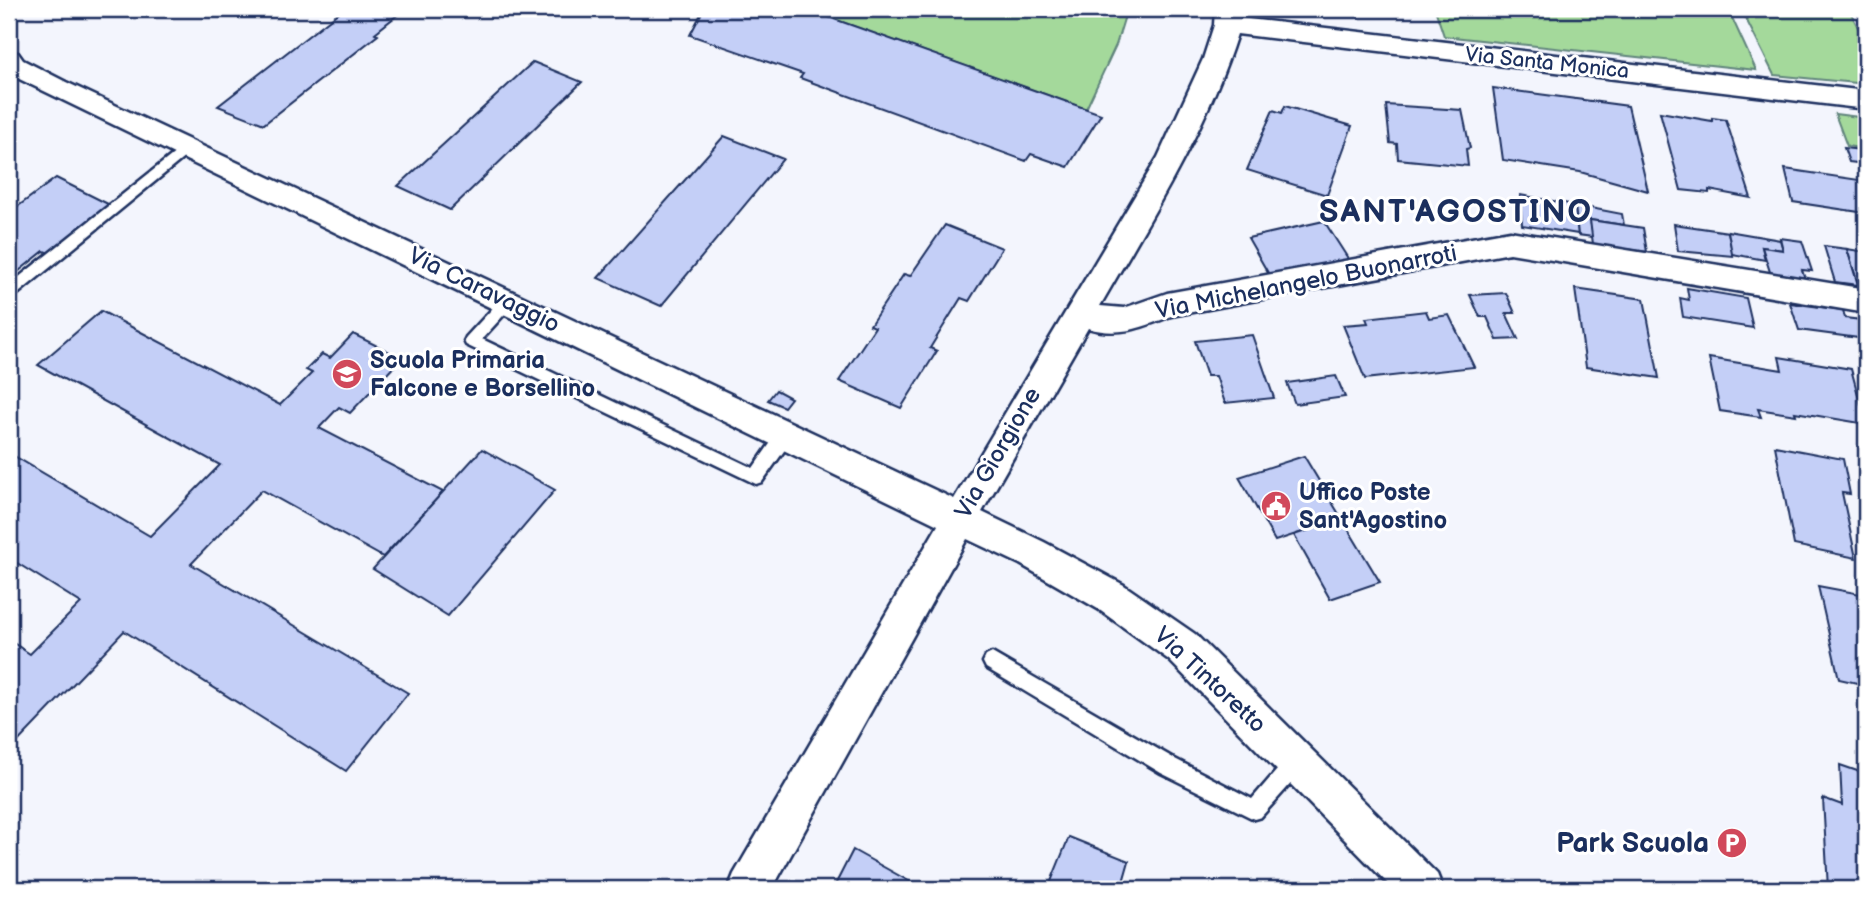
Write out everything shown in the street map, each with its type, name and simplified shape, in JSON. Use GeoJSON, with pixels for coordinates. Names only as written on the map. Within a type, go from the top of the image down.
{"type":"FeatureCollection","features":[{"type":"Feature","properties":{"kind":"street","name":"Via Santa Monica"},"geometry":{"type":"LineString","coordinates":[[1227,17],[1866,100]]}},
{"type":"Feature","properties":{"kind":"street","name":"Via Giorgione"},"geometry":{"type":"LineString","coordinates":[[749,889],[1079,313],[1171,158],[1216,59],[1227,17]]}},
{"type":"Feature","properties":{"kind":"street","name":"Via Caravaggio"},"geometry":{"type":"LineString","coordinates":[[9,59],[14,66],[57,88],[961,519]]}},
{"type":"Feature","properties":{"kind":"street","name":"Via Michelangelo Buonarroti"},"geometry":{"type":"LineString","coordinates":[[1079,313],[1105,322],[1121,323],[1167,305],[1510,242],[1866,301]]}},
{"type":"Feature","properties":{"kind":"street","name":"Via Tintoretto"},"geometry":{"type":"LineString","coordinates":[[961,519],[1032,553],[1148,621],[1182,647],[1422,889]]}},
{"type":"Feature","properties":{"kind":"lane"},"geometry":{"type":"LineString","coordinates":[[9,293],[186,149]]}},
{"type":"Feature","properties":{"kind":"lane"},"geometry":{"type":"LineString","coordinates":[[508,302],[471,341],[756,478],[785,436]]}},
{"type":"Feature","properties":{"kind":"lane"},"geometry":{"type":"LineString","coordinates":[[992,662],[1168,766],[1254,810],[1296,763]]}},
{"type":"Feature","properties":{"kind":"green space"},"geometry":{"type":"Polygon","coordinates":[[[806,9],[1127,9],[1116,45],[1086,109],[806,9]]]}},
{"type":"Feature","properties":{"kind":"green space"},"geometry":{"type":"Polygon","coordinates":[[[1435,9],[1728,9],[1756,70],[1444,36],[1435,9]]]}},
{"type":"Feature","properties":{"kind":"green space"},"geometry":{"type":"Polygon","coordinates":[[[1741,9],[1849,9],[1866,44],[1866,84],[1774,75],[1741,9]]]}},
{"type":"Feature","properties":{"kind":"green space"},"geometry":{"type":"Polygon","coordinates":[[[1835,114],[1866,118],[1866,149],[1847,146],[1835,114]]]}},
{"type":"Feature","properties":{"kind":"building"},"geometry":{"type":"Polygon","coordinates":[[[343,9],[393,9],[401,12],[375,33],[378,35],[264,124],[218,106],[343,9]]]}},
{"type":"Feature","properties":{"kind":"building"},"geometry":{"type":"Polygon","coordinates":[[[696,9],[806,9],[1101,114],[1068,167],[1031,154],[1026,161],[800,78],[803,74],[690,35],[701,14],[693,13],[696,9]]]}},
{"type":"Feature","properties":{"kind":"building"},"geometry":{"type":"Polygon","coordinates":[[[533,62],[582,82],[450,210],[398,186],[533,62]]]}},
{"type":"Feature","properties":{"kind":"building"},"geometry":{"type":"Polygon","coordinates":[[[1493,88],[1628,106],[1648,191],[1580,172],[1503,160],[1493,88]]]}},
{"type":"Feature","properties":{"kind":"building"},"geometry":{"type":"Polygon","coordinates":[[[1386,105],[1462,110],[1470,148],[1466,149],[1468,166],[1398,159],[1397,144],[1390,143],[1386,105]]]}},
{"type":"Feature","properties":{"kind":"building"},"geometry":{"type":"Polygon","coordinates":[[[1285,106],[1352,126],[1327,195],[1247,170],[1273,110],[1282,113],[1285,106]]]}},
{"type":"Feature","properties":{"kind":"building"},"geometry":{"type":"Polygon","coordinates":[[[1660,112],[1712,121],[1712,118],[1726,120],[1751,198],[1709,190],[1709,193],[1681,190],[1660,112]]]}},
{"type":"Feature","properties":{"kind":"building"},"geometry":{"type":"Polygon","coordinates":[[[724,136],[783,159],[661,306],[598,278],[724,136]]]}},
{"type":"Feature","properties":{"kind":"building"},"geometry":{"type":"Polygon","coordinates":[[[1844,148],[1861,150],[1866,164],[1849,162],[1844,148]]]}},
{"type":"Feature","properties":{"kind":"building"},"geometry":{"type":"Polygon","coordinates":[[[1785,169],[1866,181],[1866,213],[1793,202],[1785,169]]]}},
{"type":"Feature","properties":{"kind":"building"},"geometry":{"type":"Polygon","coordinates":[[[56,178],[110,205],[49,253],[44,251],[9,279],[9,213],[56,178]]]}},
{"type":"Feature","properties":{"kind":"building"},"geometry":{"type":"Polygon","coordinates":[[[1520,195],[1575,205],[1578,234],[1522,225],[1520,195]]]}},
{"type":"Feature","properties":{"kind":"building"},"geometry":{"type":"Polygon","coordinates":[[[1575,205],[1622,214],[1624,225],[1590,220],[1593,237],[1578,235],[1575,205]]]}},
{"type":"Feature","properties":{"kind":"building"},"geometry":{"type":"Polygon","coordinates":[[[1590,220],[1643,228],[1647,252],[1593,244],[1590,220]]]}},
{"type":"Feature","properties":{"kind":"building"},"geometry":{"type":"Polygon","coordinates":[[[1324,221],[1349,260],[1271,278],[1248,238],[1324,221]]]}},
{"type":"Feature","properties":{"kind":"building"},"geometry":{"type":"Polygon","coordinates":[[[1674,224],[1728,232],[1733,256],[1678,251],[1674,224]]]}},
{"type":"Feature","properties":{"kind":"building"},"geometry":{"type":"Polygon","coordinates":[[[945,225],[1002,248],[969,301],[961,298],[930,348],[937,351],[901,408],[839,381],[875,327],[870,325],[904,274],[910,276],[945,225]]]}},
{"type":"Feature","properties":{"kind":"building"},"geometry":{"type":"Polygon","coordinates":[[[1728,231],[1780,240],[1783,250],[1762,247],[1765,260],[1732,254],[1728,231]]]}},
{"type":"Feature","properties":{"kind":"building"},"geometry":{"type":"Polygon","coordinates":[[[1780,238],[1802,241],[1812,271],[1802,270],[1806,282],[1772,278],[1762,247],[1783,250],[1780,238]]]}},
{"type":"Feature","properties":{"kind":"building"},"geometry":{"type":"Polygon","coordinates":[[[1824,246],[1847,249],[1858,285],[1835,282],[1824,246]]]}},
{"type":"Feature","properties":{"kind":"building"},"geometry":{"type":"Polygon","coordinates":[[[1847,249],[1866,252],[1866,299],[1863,298],[1847,249]]]}},
{"type":"Feature","properties":{"kind":"building"},"geometry":{"type":"Polygon","coordinates":[[[1687,288],[1746,298],[1753,328],[1683,317],[1680,298],[1689,300],[1687,288]]]}},
{"type":"Feature","properties":{"kind":"building"},"geometry":{"type":"Polygon","coordinates":[[[1575,289],[1644,299],[1659,378],[1586,367],[1575,289]]]}},
{"type":"Feature","properties":{"kind":"building"},"geometry":{"type":"Polygon","coordinates":[[[1506,293],[1515,313],[1506,313],[1518,339],[1497,340],[1487,317],[1480,317],[1470,295],[1506,293]]]}},
{"type":"Feature","properties":{"kind":"building"},"geometry":{"type":"Polygon","coordinates":[[[1790,303],[1843,310],[1845,318],[1861,320],[1866,339],[1799,330],[1790,303]]]}},
{"type":"Feature","properties":{"kind":"building"},"geometry":{"type":"Polygon","coordinates":[[[101,311],[280,405],[312,373],[306,370],[322,354],[330,358],[353,334],[402,358],[350,413],[339,407],[319,428],[443,492],[383,557],[262,490],[191,564],[408,693],[346,771],[124,631],[9,751],[9,640],[30,654],[81,603],[9,558],[9,453],[150,536],[220,465],[38,365],[101,311]]]}},
{"type":"Feature","properties":{"kind":"building"},"geometry":{"type":"Polygon","coordinates":[[[1426,311],[1429,318],[1449,315],[1474,367],[1365,379],[1343,325],[1368,323],[1366,318],[1426,311]]]}},
{"type":"Feature","properties":{"kind":"building"},"geometry":{"type":"Polygon","coordinates":[[[1252,335],[1274,398],[1225,403],[1216,376],[1207,376],[1195,341],[1252,335]]]}},
{"type":"Feature","properties":{"kind":"building"},"geometry":{"type":"Polygon","coordinates":[[[1779,357],[1851,369],[1866,424],[1795,412],[1796,415],[1758,409],[1761,417],[1720,411],[1709,358],[1782,370],[1779,357]]]}},
{"type":"Feature","properties":{"kind":"building"},"geometry":{"type":"Polygon","coordinates":[[[1336,376],[1345,397],[1295,404],[1287,383],[1336,376]]]}},
{"type":"Feature","properties":{"kind":"building"},"geometry":{"type":"Polygon","coordinates":[[[776,390],[791,398],[784,407],[768,400],[776,390]]]}},
{"type":"Feature","properties":{"kind":"building"},"geometry":{"type":"Polygon","coordinates":[[[1775,446],[1843,459],[1850,494],[1842,493],[1856,558],[1794,545],[1775,446]]]}},
{"type":"Feature","properties":{"kind":"building"},"geometry":{"type":"Polygon","coordinates":[[[482,449],[555,490],[448,616],[373,569],[482,449]]]}},
{"type":"Feature","properties":{"kind":"building"},"geometry":{"type":"Polygon","coordinates":[[[1304,456],[1342,519],[1275,541],[1239,477],[1304,456]]]}},
{"type":"Feature","properties":{"kind":"building"},"geometry":{"type":"Polygon","coordinates":[[[1342,519],[1380,582],[1330,599],[1294,535],[1342,519]]]}},
{"type":"Feature","properties":{"kind":"building"},"geometry":{"type":"Polygon","coordinates":[[[1818,586],[1866,595],[1866,685],[1839,679],[1818,586]]]}},
{"type":"Feature","properties":{"kind":"building"},"geometry":{"type":"Polygon","coordinates":[[[1840,765],[1866,774],[1866,889],[1828,889],[1823,798],[1842,805],[1840,765]]]}},
{"type":"Feature","properties":{"kind":"building"},"geometry":{"type":"Polygon","coordinates":[[[1069,837],[1129,861],[1121,889],[1048,889],[1069,837]]]}},
{"type":"Feature","properties":{"kind":"building"},"geometry":{"type":"Polygon","coordinates":[[[853,850],[923,889],[833,889],[853,850]]]}},
{"type":"Feature","properties":{"kind":"place","name":"Scuola Primaria Falcone e Borsellino"},"geometry":{"type":"Point","coordinates":[347,374]}},
{"type":"Feature","properties":{"kind":"place","name":"Uffico Poste Sant'Agostino"},"geometry":{"type":"Point","coordinates":[1276,506]}},
{"type":"Feature","properties":{"kind":"place","name":"Park Scuola"},"geometry":{"type":"Point","coordinates":[1732,843]}},
{"type":"Feature","properties":{"kind":"district","name":"SANT'AGOSTINO"},"geometry":{"type":"Point","coordinates":[1456,212]}}]}
